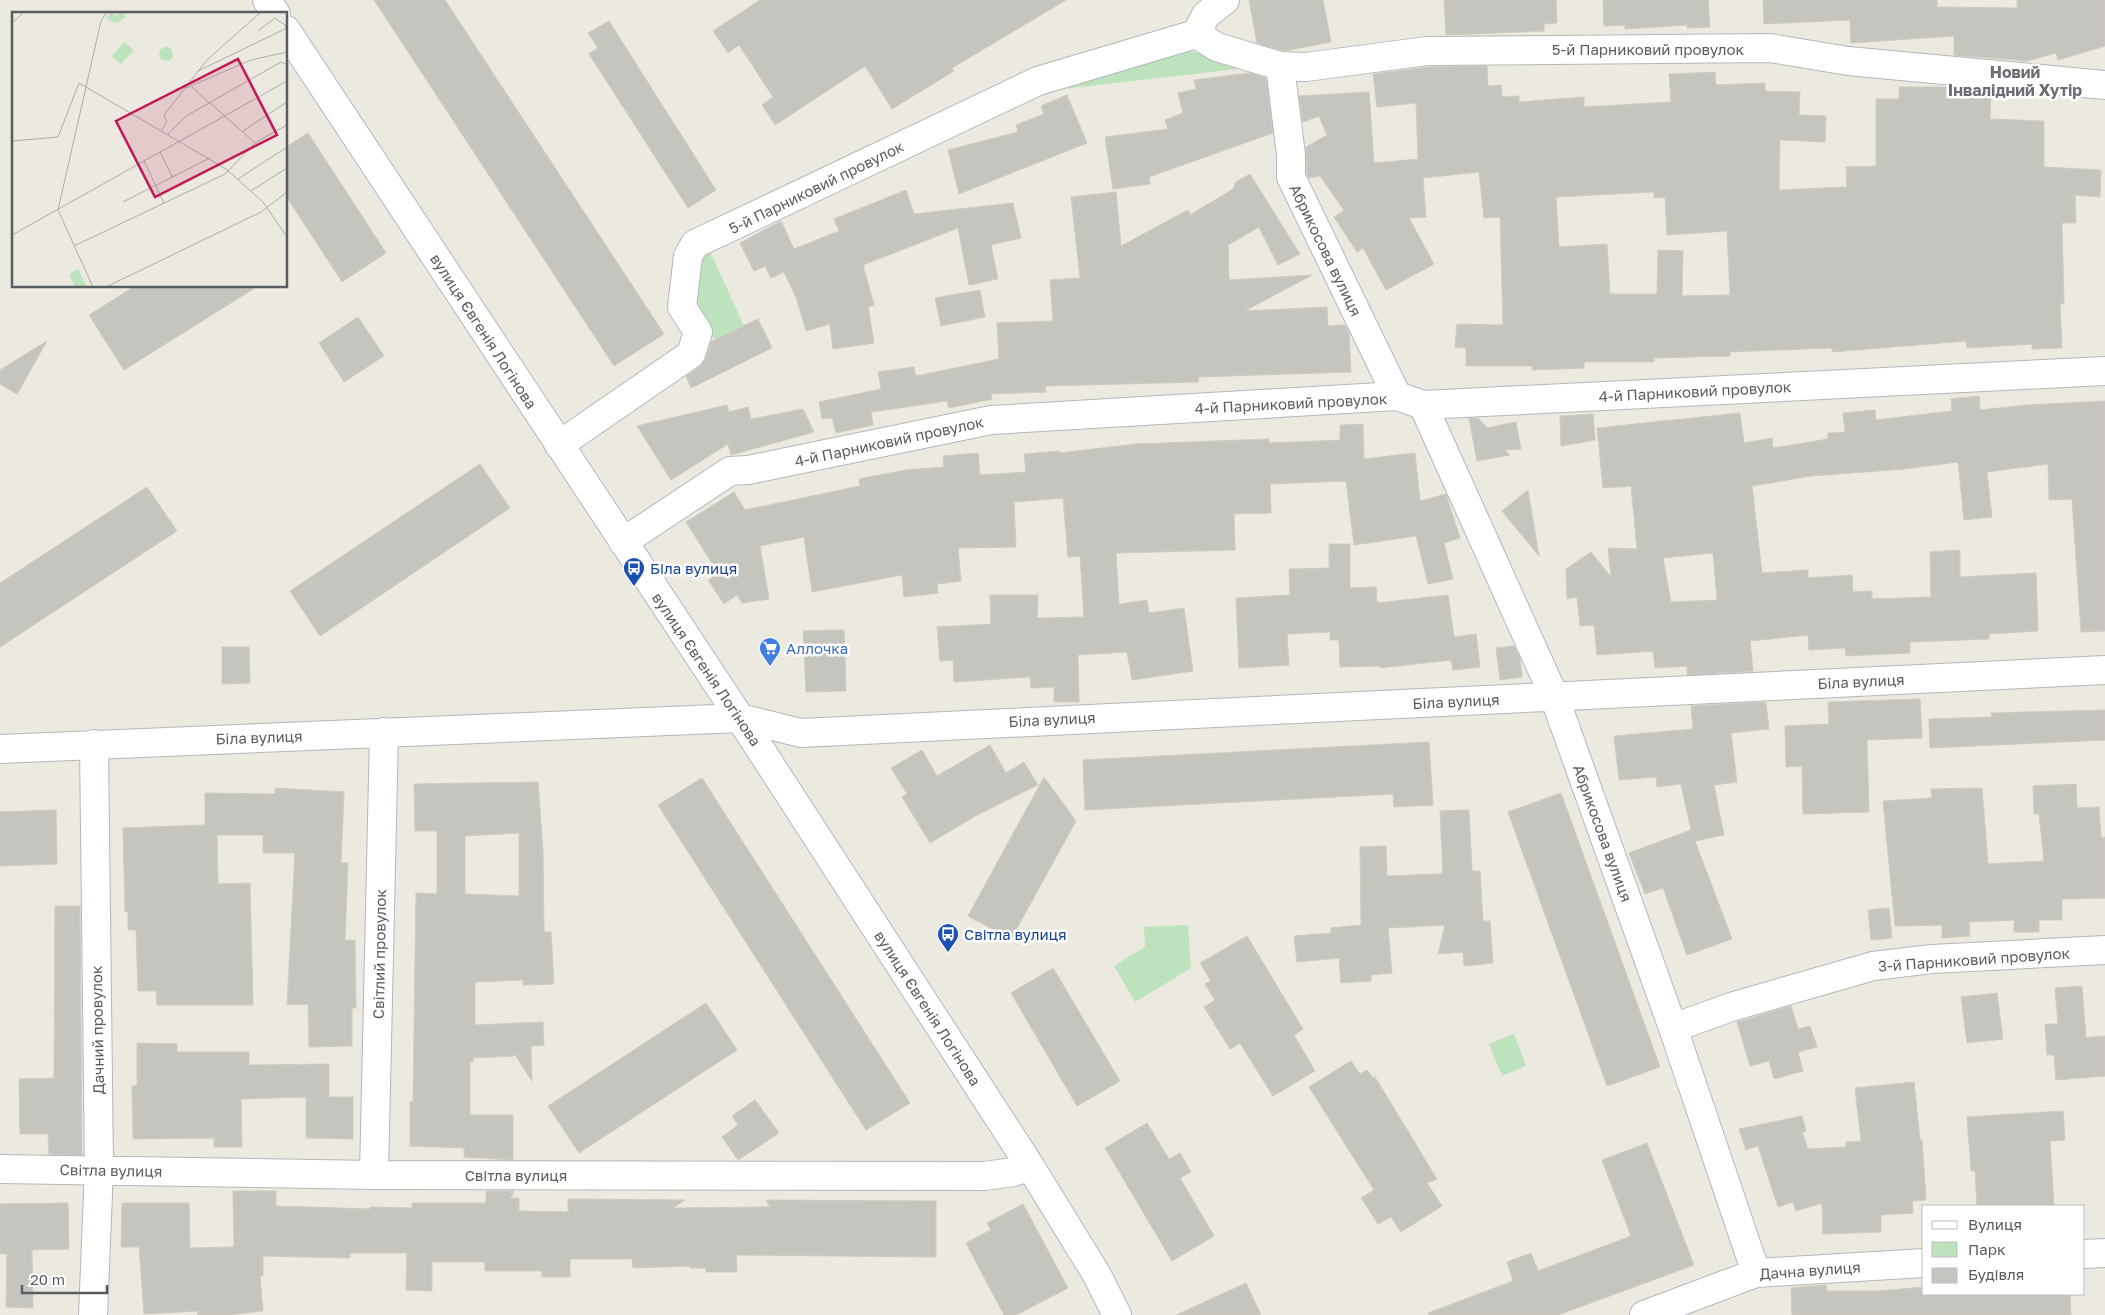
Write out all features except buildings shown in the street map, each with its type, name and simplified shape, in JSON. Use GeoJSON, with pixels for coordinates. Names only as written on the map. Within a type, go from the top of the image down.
{"type":"FeatureCollection","features":[{"type":"Feature","properties":{"kind":"street"},"geometry":{"type":"LineString","coordinates":[[267,0],[275,12]]}},
{"type":"Feature","properties":{"kind":"street"},"geometry":{"type":"LineString","coordinates":[[1196,34],[1206,14],[1225,0]]}},
{"type":"Feature","properties":{"kind":"street","name":"вулиця Євгенія Логінова"},"geometry":{"type":"LineString","coordinates":[[288,33],[740,718],[1030,1166],[1097,1275],[1117,1315]]}},
{"type":"Feature","properties":{"kind":"street","name":"5-й Парниковий провулок"},"geometry":{"type":"LineString","coordinates":[[559,444],[691,354],[698,332],[682,307],[688,256],[695,244],[1038,81],[1196,34],[1217,46],[1280,66],[1306,66],[1427,52],[1770,48],[1848,61],[2105,85]]}},
{"type":"Feature","properties":{"kind":"street","name":"Абрикосова вулиця"},"geometry":{"type":"LineString","coordinates":[[1280,66],[1291,155],[1291,177],[1396,396]]}},
{"type":"Feature","properties":{"kind":"street","name":"4-й Парниковий провулок"},"geometry":{"type":"LineString","coordinates":[[623,542],[730,470],[748,470],[991,420],[1396,396],[1423,404],[2105,371]]}},
{"type":"Feature","properties":{"kind":"street","name":"Абрикосова вулиця"},"geometry":{"type":"LineString","coordinates":[[1423,404],[1554,696],[1673,1028],[1756,1273]]}},
{"type":"Feature","properties":{"kind":"street","name":"Біла вулиця"},"geometry":{"type":"LineString","coordinates":[[0,749],[740,718],[801,733],[2105,670]]}},
{"type":"Feature","properties":{"kind":"street","name":"Світлий провулок"},"geometry":{"type":"LineString","coordinates":[[374,1175],[384,732]]}},
{"type":"Feature","properties":{"kind":"street","name":"Дачний провулок"},"geometry":{"type":"LineString","coordinates":[[93,1315],[99,1169],[94,744]]}},
{"type":"Feature","properties":{"kind":"street","name":"3-й Парниковий провулок"},"geometry":{"type":"LineString","coordinates":[[1673,1028],[1731,1007],[1873,966],[1932,959],[2105,950]]}},
{"type":"Feature","properties":{"kind":"street","name":"Світла вулиця"},"geometry":{"type":"LineString","coordinates":[[0,1169],[99,1169],[374,1175],[984,1176],[1014,1172],[1030,1166]]}},
{"type":"Feature","properties":{"kind":"street"},"geometry":{"type":"LineString","coordinates":[[2085,1254],[2105,1253]]}},
{"type":"Feature","properties":{"kind":"street","name":"Дачна вулиця"},"geometry":{"type":"LineString","coordinates":[[1644,1315],[1756,1273],[1922,1263]]}},
{"type":"Feature","properties":{"kind":"green space"},"geometry":{"type":"Polygon","coordinates":[[[1181,50],[1248,61],[1255,67],[1054,90],[1181,50]]]}},
{"type":"Feature","properties":{"kind":"green space"},"geometry":{"type":"Polygon","coordinates":[[[709,249],[744,326],[715,340],[691,300],[700,261],[709,249]]]}},
{"type":"Feature","properties":{"kind":"green space"},"geometry":{"type":"Polygon","coordinates":[[[1188,925],[1191,968],[1135,1002],[1114,966],[1145,947],[1144,927],[1188,925]]]}},
{"type":"Feature","properties":{"kind":"green space"},"geometry":{"type":"Polygon","coordinates":[[[1514,1034],[1526,1066],[1502,1076],[1489,1044],[1514,1034]]]}},
{"type":"Feature","properties":{"kind":"place","name":"Біла вулиця"},"geometry":{"type":"Point","coordinates":[634,587]}},
{"type":"Feature","properties":{"kind":"place","name":"Аллочка"},"geometry":{"type":"Point","coordinates":[770,667]}},
{"type":"Feature","properties":{"kind":"place","name":"Світла вулиця"},"geometry":{"type":"Point","coordinates":[948,953]}},
{"type":"Feature","properties":{"kind":"district","name":"Новий Інвалідний Хутір"},"geometry":{"type":"Point","coordinates":[2015,81]}}]}
